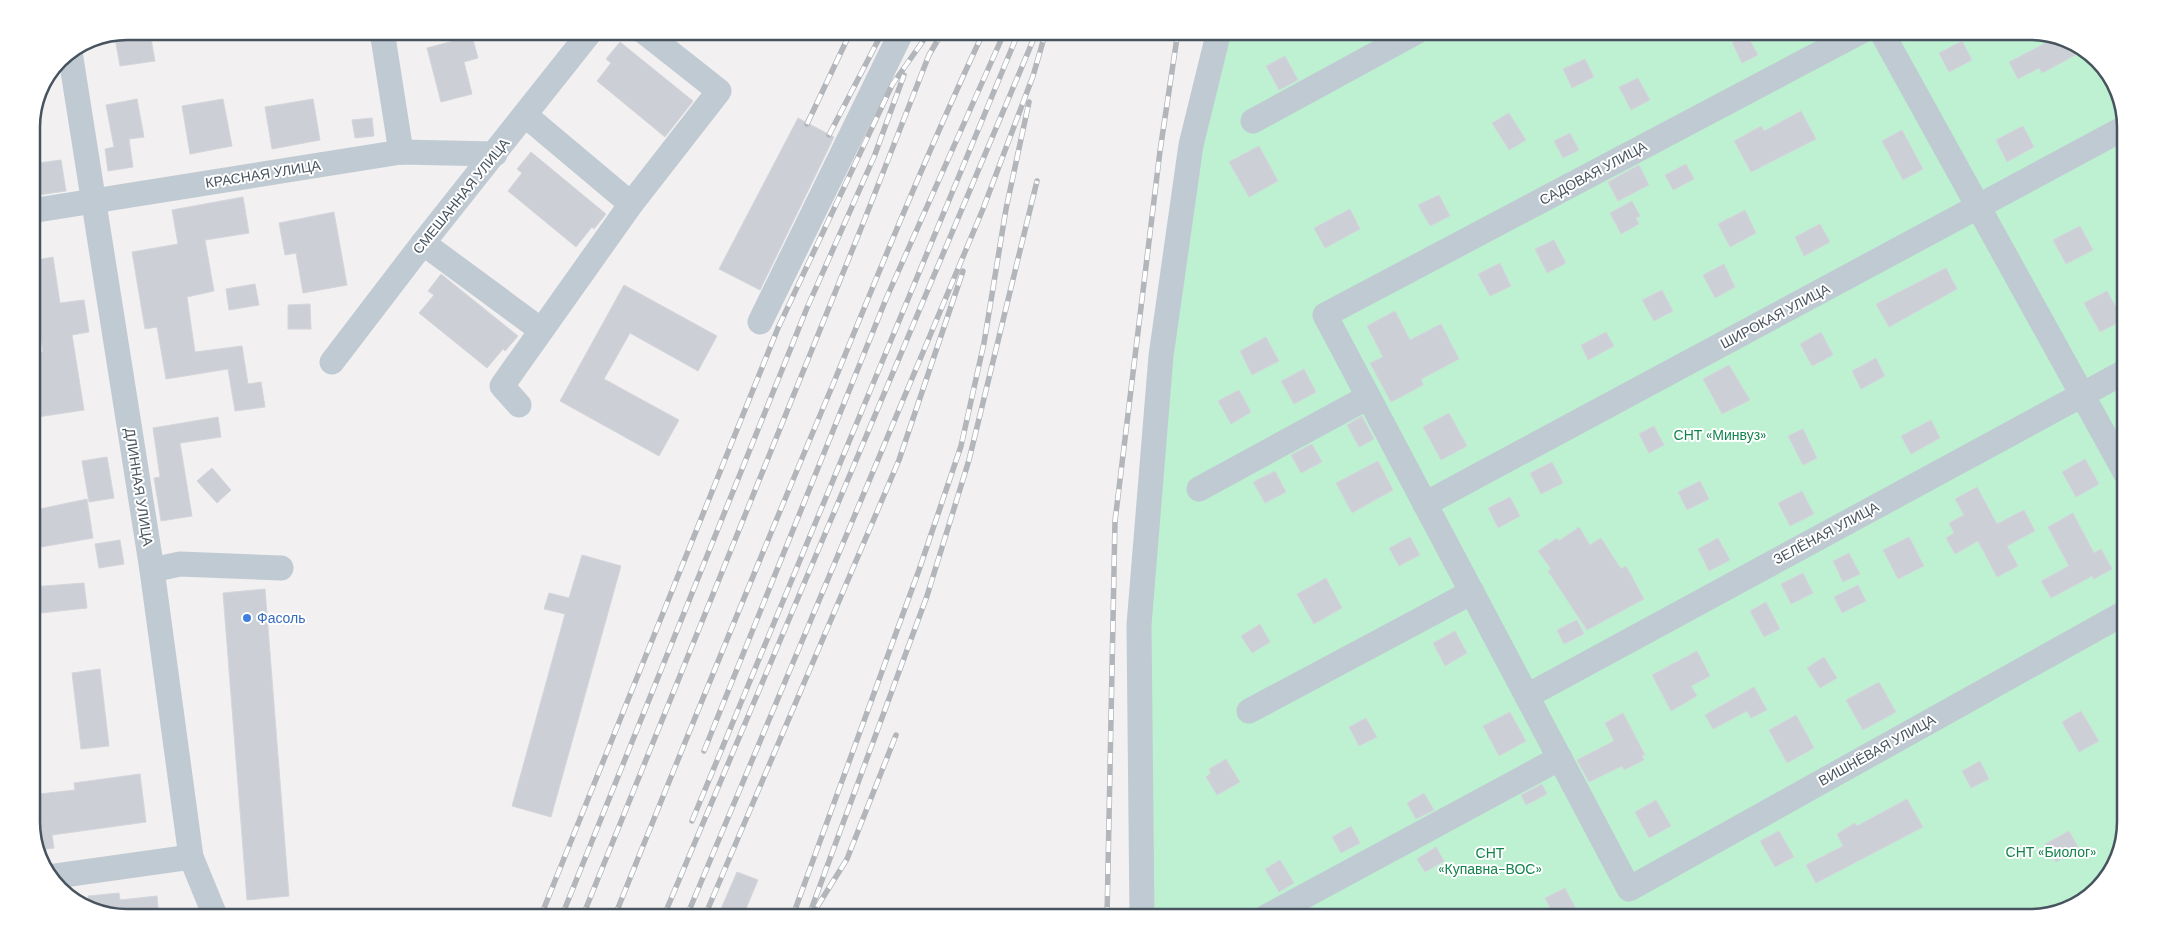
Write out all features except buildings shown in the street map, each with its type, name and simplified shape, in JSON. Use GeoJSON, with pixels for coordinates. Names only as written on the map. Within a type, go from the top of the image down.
{"type":"FeatureCollection","features":[{"type":"Feature","properties":{"kind":"street"},"geometry":{"type":"LineString","coordinates":[[383,40],[401,152]]}},
{"type":"Feature","properties":{"kind":"street","name":"СМЕШАННАЯ УЛИЦА"},"geometry":{"type":"LineString","coordinates":[[332,362],[423,243],[584,40]]}},
{"type":"Feature","properties":{"kind":"street"},"geometry":{"type":"LineString","coordinates":[[519,405],[502,386],[631,204],[719,91],[654,40]]}},
{"type":"Feature","properties":{"kind":"street"},"geometry":{"type":"LineString","coordinates":[[760,322],[898,40]]}},
{"type":"Feature","properties":{"kind":"street"},"geometry":{"type":"LineString","coordinates":[[1142,909],[1139,625],[1160,356],[1191,145],[1217,40]]}},
{"type":"Feature","properties":{"kind":"street"},"geometry":{"type":"LineString","coordinates":[[1253,121],[1402,40]]}},
{"type":"Feature","properties":{"kind":"street","name":"САДОВАЯ УЛИЦА"},"geometry":{"type":"LineString","coordinates":[[1368,397],[1325,316],[1845,40]]}},
{"type":"Feature","properties":{"kind":"street"},"geometry":{"type":"LineString","coordinates":[[1886,40],[2117,458]]}},
{"type":"Feature","properties":{"kind":"street","name":"ДЛИННАЯ УЛИЦА"},"geometry":{"type":"LineString","coordinates":[[71,61],[152,570],[190,857],[212,909]]}},
{"type":"Feature","properties":{"kind":"street"},"geometry":{"type":"LineString","coordinates":[[525,115],[631,204]]}},
{"type":"Feature","properties":{"kind":"street","name":"ШИРОКАЯ УЛИЦА"},"geometry":{"type":"LineString","coordinates":[[1425,504],[2117,133]]}},
{"type":"Feature","properties":{"kind":"street","name":"КРАСНАЯ УЛИЦА"},"geometry":{"type":"LineString","coordinates":[[40,210],[401,152],[495,154]]}},
{"type":"Feature","properties":{"kind":"street"},"geometry":{"type":"LineString","coordinates":[[423,243],[541,330]]}},
{"type":"Feature","properties":{"kind":"street","name":"ЗЕЛЁНАЯ УЛИЦА"},"geometry":{"type":"LineString","coordinates":[[1527,696],[2117,376]]}},
{"type":"Feature","properties":{"kind":"street"},"geometry":{"type":"LineString","coordinates":[[1199,489],[1368,397],[1560,758],[1281,909]]}},
{"type":"Feature","properties":{"kind":"street"},"geometry":{"type":"LineString","coordinates":[[152,570],[180,564],[281,568]]}},
{"type":"Feature","properties":{"kind":"street"},"geometry":{"type":"LineString","coordinates":[[1249,710],[1472,592]]}},
{"type":"Feature","properties":{"kind":"street","name":"ВИШНЁВАЯ УЛИЦА"},"geometry":{"type":"LineString","coordinates":[[1560,758],[1629,889],[2117,617]]}},
{"type":"Feature","properties":{"kind":"street"},"geometry":{"type":"LineString","coordinates":[[59,876],[190,857]]}},
{"type":"Feature","properties":{"kind":"green space","name":"СНТ «Минвуз»"},"geometry":{"type":"Polygon","coordinates":[[[1217,40],[2030,40],[2047,42],[2074,52],[2092,65],[2105,83],[2112,99],[2117,121],[2117,822],[2115,839],[2105,866],[2092,884],[2069,900],[2053,906],[2030,909],[1142,909],[1139,625],[1161,356],[1217,40]]]}},
{"type":"Feature","properties":{"kind":"railway"},"geometry":{"type":"LineString","coordinates":[[807,124],[847,40]]}},
{"type":"Feature","properties":{"kind":"railway"},"geometry":{"type":"LineString","coordinates":[[829,135],[878,40]]}},
{"type":"Feature","properties":{"kind":"railway"},"geometry":{"type":"LineString","coordinates":[[544,909],[778,328],[892,85],[924,40]]}},
{"type":"Feature","properties":{"kind":"railway"},"geometry":{"type":"LineString","coordinates":[[586,909],[864,221],[929,55],[938,40]]}},
{"type":"Feature","properties":{"kind":"railway"},"geometry":{"type":"LineString","coordinates":[[618,909],[888,249],[980,40]]}},
{"type":"Feature","properties":{"kind":"railway"},"geometry":{"type":"LineString","coordinates":[[704,751],[886,299],[1001,40]]}},
{"type":"Feature","properties":{"kind":"railway"},"geometry":{"type":"LineString","coordinates":[[692,821],[1015,40]]}},
{"type":"Feature","properties":{"kind":"railway"},"geometry":{"type":"LineString","coordinates":[[667,909],[1033,40]]}},
{"type":"Feature","properties":{"kind":"railway"},"geometry":{"type":"LineString","coordinates":[[690,909],[983,209],[1033,76],[1043,40]]}},
{"type":"Feature","properties":{"kind":"railway"},"geometry":{"type":"LineString","coordinates":[[1107,909],[1115,521],[1160,151],[1177,40]]}},
{"type":"Feature","properties":{"kind":"railway"},"geometry":{"type":"LineString","coordinates":[[565,909],[807,308],[874,157],[904,75]]}},
{"type":"Feature","properties":{"kind":"railway"},"geometry":{"type":"LineString","coordinates":[[795,909],[919,570],[961,446],[984,343],[1006,209],[1029,102]]}},
{"type":"Feature","properties":{"kind":"railway"},"geometry":{"type":"LineString","coordinates":[[811,909],[927,596],[969,460],[1037,181]]}},
{"type":"Feature","properties":{"kind":"railway"},"geometry":{"type":"LineString","coordinates":[[708,909],[899,460],[963,271]]}},
{"type":"Feature","properties":{"kind":"railway"},"geometry":{"type":"LineString","coordinates":[[817,907],[847,859],[896,735]]}},
{"type":"Feature","properties":{"kind":"place","name":"Фасоль"},"geometry":{"type":"Point","coordinates":[247,618]}},
{"type":"Feature","properties":{"kind":"park label","name":"СНТ «Биолог»"},"geometry":{"type":"Point","coordinates":[2051,852]}},
{"type":"Feature","properties":{"kind":"park label","name":"СНТ «Купавна-ВОС»"},"geometry":{"type":"Point","coordinates":[1490,862]}}]}
